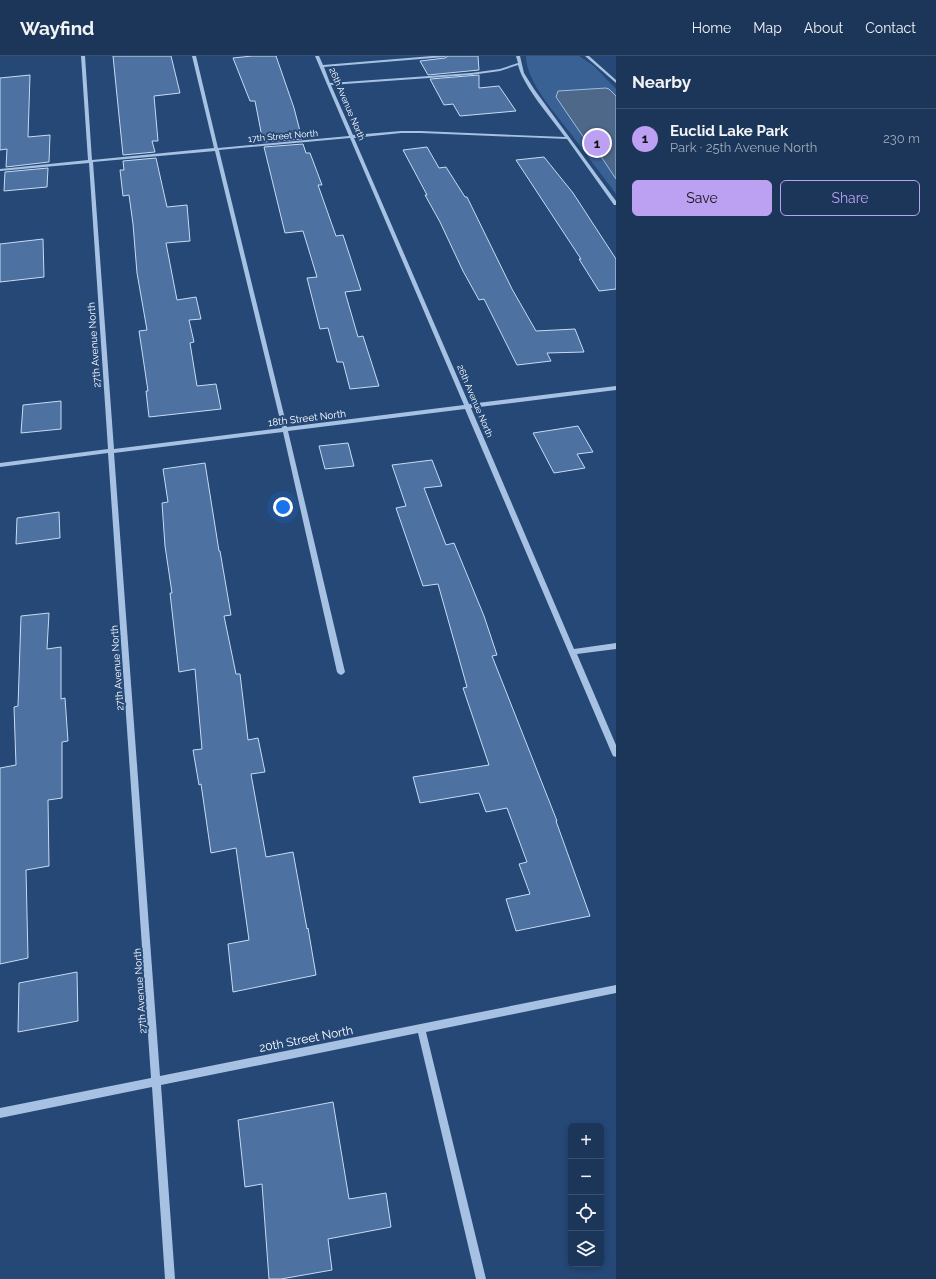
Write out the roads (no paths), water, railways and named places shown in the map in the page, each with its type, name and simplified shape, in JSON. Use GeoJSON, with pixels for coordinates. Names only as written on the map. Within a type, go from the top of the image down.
{"type":"FeatureCollection","features":[{"type":"Feature","properties":{"kind":"street","name":"27th Avenue North"},"geometry":{"type":"LineString","coordinates":[[83,56],[170,1279]]}},
{"type":"Feature","properties":{"kind":"street"},"geometry":{"type":"LineString","coordinates":[[194,56],[218,150],[342,672]]}},
{"type":"Feature","properties":{"kind":"street","name":"26th Avenue North"},"geometry":{"type":"LineString","coordinates":[[316,56],[616,754]]}},
{"type":"Feature","properties":{"kind":"street"},"geometry":{"type":"LineString","coordinates":[[321,66],[445,56]]}},
{"type":"Feature","properties":{"kind":"street"},"geometry":{"type":"LineString","coordinates":[[518,56],[522,73],[532,89],[616,204]]}},
{"type":"Feature","properties":{"kind":"street"},"geometry":{"type":"LineString","coordinates":[[587,56],[616,82]]}},
{"type":"Feature","properties":{"kind":"street"},"geometry":{"type":"LineString","coordinates":[[329,84],[471,74],[500,70],[519,64]]}},
{"type":"Feature","properties":{"kind":"street","name":"17th Street North"},"geometry":{"type":"LineString","coordinates":[[0,170],[421,132],[567,138]]}},
{"type":"Feature","properties":{"kind":"street","name":"18th Street North"},"geometry":{"type":"LineString","coordinates":[[0,465],[616,388]]}},
{"type":"Feature","properties":{"kind":"street"},"geometry":{"type":"LineString","coordinates":[[573,652],[616,646]]}},
{"type":"Feature","properties":{"kind":"street","name":"20th Street North"},"geometry":{"type":"LineString","coordinates":[[0,1113],[616,989]]}},
{"type":"Feature","properties":{"kind":"street"},"geometry":{"type":"LineString","coordinates":[[421,1028],[481,1279]]}},
{"type":"Feature","properties":{"kind":"place","name":"Euclid Lake Park"},"geometry":{"type":"Point","coordinates":[597,143]}}]}
